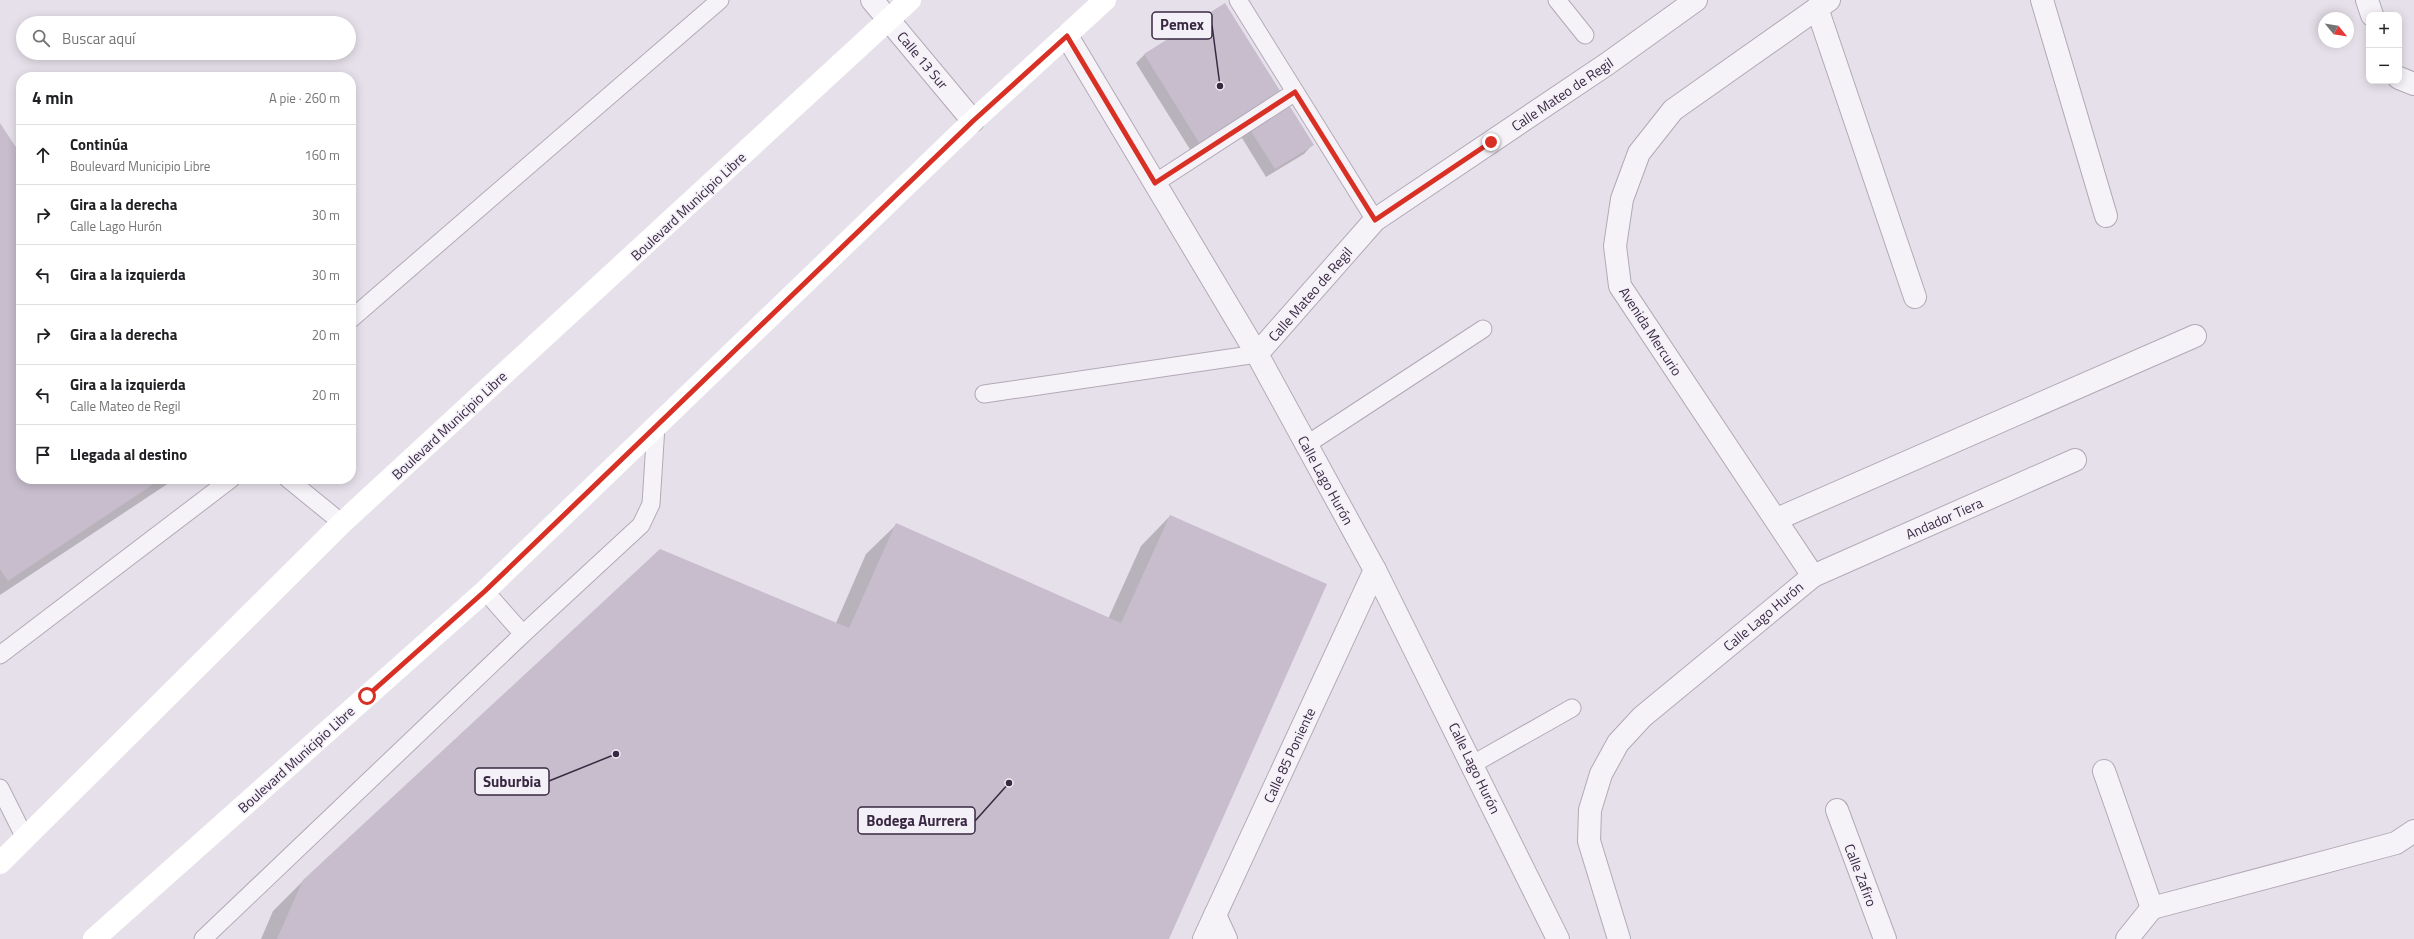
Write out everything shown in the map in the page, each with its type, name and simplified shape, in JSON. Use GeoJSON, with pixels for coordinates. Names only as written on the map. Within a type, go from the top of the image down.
{"type":"FeatureCollection","features":[{"type":"Feature","properties":{"kind":"main road","name":"Boulevard Municipio Libre"},"geometry":{"type":"LineString","coordinates":[[0,863],[342,523],[910,0]]}},
{"type":"Feature","properties":{"kind":"main road","name":"Boulevard Municipio Libre"},"geometry":{"type":"LineString","coordinates":[[94,939],[485,591],[973,121],[1106,0]]}},
{"type":"Feature","properties":{"kind":"street","name":"Calle 13 Sur"},"geometry":{"type":"LineString","coordinates":[[872,0],[973,121]]}},
{"type":"Feature","properties":{"kind":"street","name":"Calle Mateo de Regil"},"geometry":{"type":"LineString","coordinates":[[1257,354],[1375,220],[1607,64],[1696,0]]}},
{"type":"Feature","properties":{"kind":"street"},"geometry":{"type":"LineString","coordinates":[[2042,0],[2106,216]]}},
{"type":"Feature","properties":{"kind":"street"},"geometry":{"type":"LineString","coordinates":[[2367,0],[2371,12]]}},
{"type":"Feature","properties":{"kind":"street"},"geometry":{"type":"LineString","coordinates":[[1823,4],[1915,297]]}},
{"type":"Feature","properties":{"kind":"street","name":"Avenida Mercurio"},"geometry":{"type":"LineString","coordinates":[[1813,576],[1777,519],[1620,286],[1615,246],[1622,199],[1639,153],[1673,110],[1823,4]]}},
{"type":"Feature","properties":{"kind":"street","name":"Calle Lago Hurón"},"geometry":{"type":"LineString","coordinates":[[1067,36],[1257,354],[1375,570],[1473,764],[1558,939]]}},
{"type":"Feature","properties":{"kind":"street"},"geometry":{"type":"LineString","coordinates":[[2402,79],[2414,84]]}},
{"type":"Feature","properties":{"kind":"street"},"geometry":{"type":"LineString","coordinates":[[1777,519],[2195,336]]}},
{"type":"Feature","properties":{"kind":"street","name":"Andador Tiera"},"geometry":{"type":"LineString","coordinates":[[1813,576],[2075,460]]}},
{"type":"Feature","properties":{"kind":"street","name":"Calle 85 Poniente"},"geometry":{"type":"LineString","coordinates":[[1204,939],[1375,570]]}},
{"type":"Feature","properties":{"kind":"street","name":"Calle Lago Hurón"},"geometry":{"type":"LineString","coordinates":[[1619,939],[1589,841],[1590,810],[1601,774],[1618,743],[1642,717],[1813,576]]}},
{"type":"Feature","properties":{"kind":"street"},"geometry":{"type":"LineString","coordinates":[[2104,771],[2152,908]]}},
{"type":"Feature","properties":{"kind":"street","name":"Calle Zafiro"},"geometry":{"type":"LineString","coordinates":[[1837,810],[1885,939]]}},
{"type":"Feature","properties":{"kind":"street"},"geometry":{"type":"LineString","coordinates":[[2127,939],[2152,908],[2396,843],[2414,831]]}},
{"type":"Feature","properties":{"kind":"street"},"geometry":{"type":"LineString","coordinates":[[1215,915],[1226,939]]}},
{"type":"Feature","properties":{"kind":"lane"},"geometry":{"type":"LineString","coordinates":[[356,315],[720,0]]}},
{"type":"Feature","properties":{"kind":"lane"},"geometry":{"type":"LineString","coordinates":[[1238,0],[1375,220]]}},
{"type":"Feature","properties":{"kind":"lane"},"geometry":{"type":"LineString","coordinates":[[1557,0],[1585,35]]}},
{"type":"Feature","properties":{"kind":"lane"},"geometry":{"type":"LineString","coordinates":[[1155,183],[1295,92]]}},
{"type":"Feature","properties":{"kind":"lane"},"geometry":{"type":"LineString","coordinates":[[1306,445],[1484,329]]}},
{"type":"Feature","properties":{"kind":"lane"},"geometry":{"type":"LineString","coordinates":[[984,394],[1257,354]]}},
{"type":"Feature","properties":{"kind":"lane"},"geometry":{"type":"LineString","coordinates":[[203,939],[523,634],[641,525],[651,504],[656,426]]}},
{"type":"Feature","properties":{"kind":"lane"},"geometry":{"type":"LineString","coordinates":[[0,655],[224,484]]}},
{"type":"Feature","properties":{"kind":"lane"},"geometry":{"type":"LineString","coordinates":[[294,484],[342,523]]}},
{"type":"Feature","properties":{"kind":"lane"},"geometry":{"type":"LineString","coordinates":[[485,591],[523,634]]}},
{"type":"Feature","properties":{"kind":"lane"},"geometry":{"type":"LineString","coordinates":[[1473,764],[1572,708]]}},
{"type":"Feature","properties":{"kind":"lane"},"geometry":{"type":"LineString","coordinates":[[0,788],[25,838]]}},
{"type":"Feature","properties":{"kind":"building"},"geometry":{"type":"Polygon","coordinates":[[[1225,3],[1314,145],[1275,169],[1242,117],[1200,144],[1144,54],[1225,3]]]}},
{"type":"Feature","properties":{"kind":"building"},"geometry":{"type":"Polygon","coordinates":[[[0,123],[16,147],[16,484],[154,484],[8,581],[0,569],[0,123]]]}},
{"type":"Feature","properties":{"kind":"building"},"geometry":{"type":"Polygon","coordinates":[[[1170,515],[1327,584],[1169,939],[277,939],[303,880],[660,549],[849,628],[896,523],[1121,623],[1170,515]]]}},
{"type":"Feature","properties":{"kind":"place","name":"Pemex"},"geometry":{"type":"Point","coordinates":[1220,86]}},
{"type":"Feature","properties":{"kind":"place","name":"Suburbia"},"geometry":{"type":"Point","coordinates":[616,754]}},
{"type":"Feature","properties":{"kind":"place","name":"Bodega Aurrera"},"geometry":{"type":"Point","coordinates":[1009,783]}},
{"type":"Feature","properties":{"kind":"route"},"geometry":{"type":"LineString","coordinates":[[367,696],[485,591],[973,121],[1067,36],[1155,183],[1295,92],[1375,220],[1491,142]]}}]}
